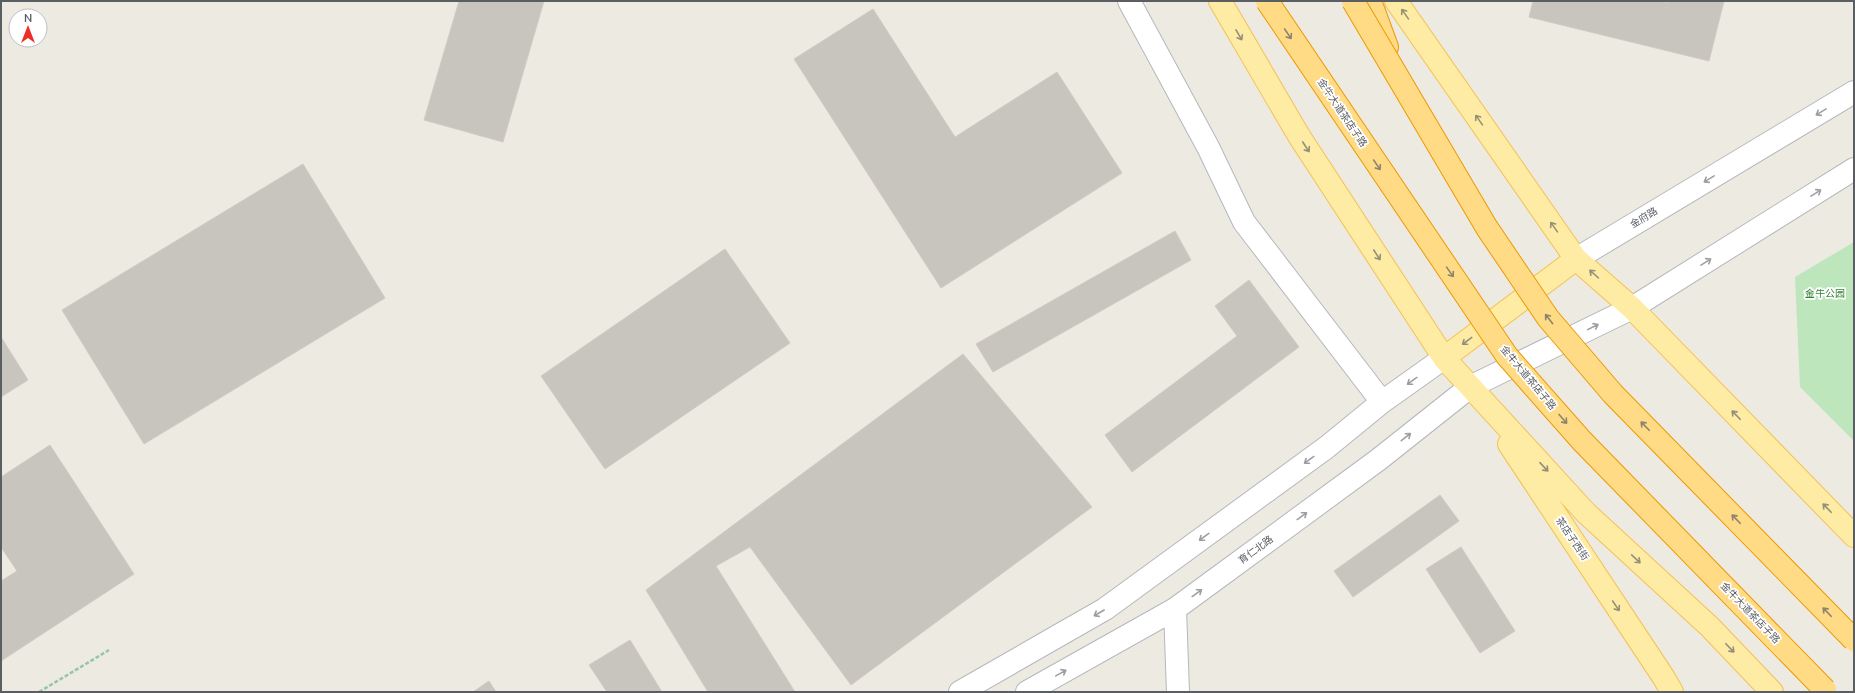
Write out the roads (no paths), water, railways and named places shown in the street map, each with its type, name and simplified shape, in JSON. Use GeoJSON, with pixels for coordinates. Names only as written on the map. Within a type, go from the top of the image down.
{"type":"FeatureCollection","features":[{"type":"Feature","properties":{"kind":"highway"},"geometry":{"type":"LineString","coordinates":[[1353,1],[1487,228],[1548,318],[1613,394],[1854,640]]}},
{"type":"Feature","properties":{"kind":"highway"},"geometry":{"type":"LineString","coordinates":[[1370,1],[1394,69]]}},
{"type":"Feature","properties":{"kind":"highway","name":"金牛大道茶店子路"},"geometry":{"type":"LineString","coordinates":[[1268,3],[1507,356],[1582,441],[1826,691]]}},
{"type":"Feature","properties":{"kind":"main road"},"geometry":{"type":"LineString","coordinates":[[1220,1],[1299,136],[1444,358],[1586,513],[1710,627],[1772,692]]}},
{"type":"Feature","properties":{"kind":"main road"},"geometry":{"type":"LineString","coordinates":[[1396,1],[1576,259],[1632,308],[1854,536]]}},
{"type":"Feature","properties":{"kind":"main road","name":"金府路"},"geometry":{"type":"LineString","coordinates":[[1444,358],[1576,259]]}},
{"type":"Feature","properties":{"kind":"main road","name":"茶店子西街"},"geometry":{"type":"LineString","coordinates":[[1470,387],[1672,692]]}},
{"type":"Feature","properties":{"kind":"street"},"geometry":{"type":"LineString","coordinates":[[1129,1],[1208,147],[1244,222],[1382,402]]}},
{"type":"Feature","properties":{"kind":"street","name":"金府路"},"geometry":{"type":"LineString","coordinates":[[1576,259],[1854,92]]}},
{"type":"Feature","properties":{"kind":"street"},"geometry":{"type":"LineString","coordinates":[[1470,387],[1632,308],[1854,169]]}},
{"type":"Feature","properties":{"kind":"street"},"geometry":{"type":"LineString","coordinates":[[960,692],[1105,609],[1328,447],[1382,402],[1444,358]]}},
{"type":"Feature","properties":{"kind":"street","name":"育仁北路"},"geometry":{"type":"LineString","coordinates":[[1028,692],[1175,609],[1378,460],[1470,387]]}},
{"type":"Feature","properties":{"kind":"street"},"geometry":{"type":"LineString","coordinates":[[1175,609],[1178,692]]}},
{"type":"Feature","properties":{"kind":"park label","name":"金牛公园"},"geometry":{"type":"Point","coordinates":[1825,294]}}]}
